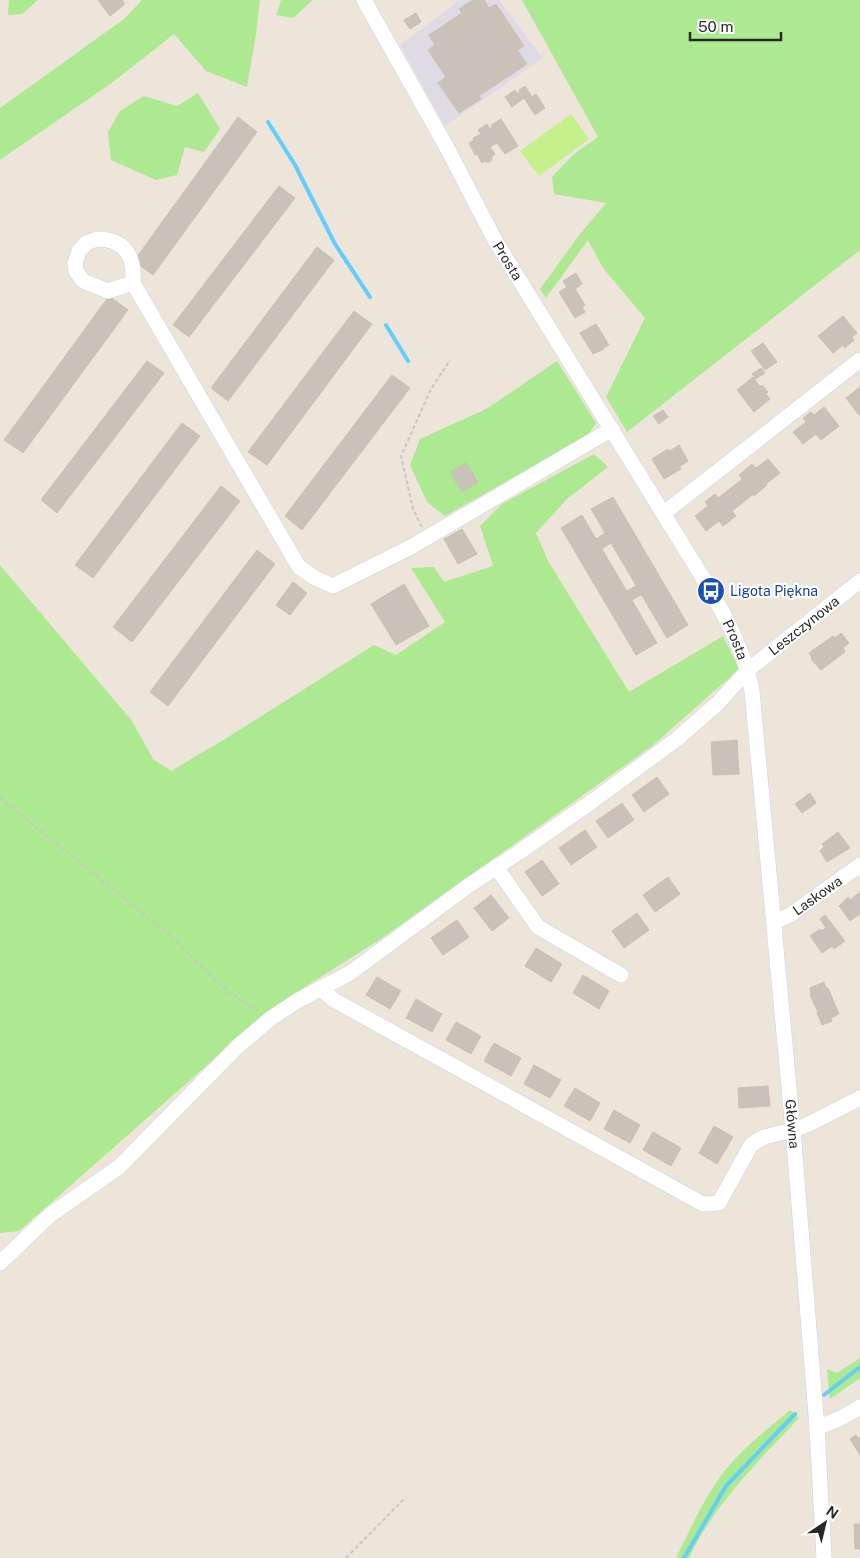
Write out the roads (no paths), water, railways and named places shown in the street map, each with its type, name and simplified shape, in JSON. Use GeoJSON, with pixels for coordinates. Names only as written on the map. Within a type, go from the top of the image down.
{"type":"FeatureCollection","features":[{"type":"Feature","properties":{"kind":"street","name":"Prosta"},"geometry":{"type":"LineString","coordinates":[[364,0],[446,146],[496,242],[664,513],[731,628],[748,670],[752,691]]}},
{"type":"Feature","properties":{"kind":"street"},"geometry":{"type":"LineString","coordinates":[[133,283],[299,567],[315,578],[333,586],[427,538],[612,429]]}},
{"type":"Feature","properties":{"kind":"street"},"geometry":{"type":"LineString","coordinates":[[664,513],[860,360]]}},
{"type":"Feature","properties":{"kind":"street","name":"Leszczynowa"},"geometry":{"type":"LineString","coordinates":[[0,1263],[58,1209],[119,1167],[237,1047],[270,1019],[297,1001],[350,973],[468,886],[594,800],[684,734],[718,703],[748,670],[860,581]]}},
{"type":"Feature","properties":{"kind":"street","name":"Główna"},"geometry":{"type":"LineString","coordinates":[[752,691],[793,1130],[817,1428],[824,1558]]}},
{"type":"Feature","properties":{"kind":"street","name":"Laskowa"},"geometry":{"type":"LineString","coordinates":[[774,922],[790,915],[860,865]]}},
{"type":"Feature","properties":{"kind":"street"},"geometry":{"type":"LineString","coordinates":[[496,867],[538,927],[620,975]]}},
{"type":"Feature","properties":{"kind":"street"},"geometry":{"type":"LineString","coordinates":[[321,989],[334,1000],[703,1204],[719,1203],[751,1145],[758,1138],[807,1125],[860,1098]]}},
{"type":"Feature","properties":{"kind":"street"},"geometry":{"type":"LineString","coordinates":[[817,1428],[841,1418],[860,1407]]}},
{"type":"Feature","properties":{"kind":"waterway"},"geometry":{"type":"LineString","coordinates":[[268,122],[295,165],[335,244],[370,297]]}},
{"type":"Feature","properties":{"kind":"waterway"},"geometry":{"type":"LineString","coordinates":[[386,325],[408,361]]}},
{"type":"Feature","properties":{"kind":"waterway"},"geometry":{"type":"LineString","coordinates":[[824,1395],[860,1367]]}},
{"type":"Feature","properties":{"kind":"waterway"},"geometry":{"type":"LineString","coordinates":[[684,1558],[726,1486],[795,1414]]}},
{"type":"Feature","properties":{"kind":"place","name":"Ligota Piękna"},"geometry":{"type":"Point","coordinates":[711,591]}}]}
